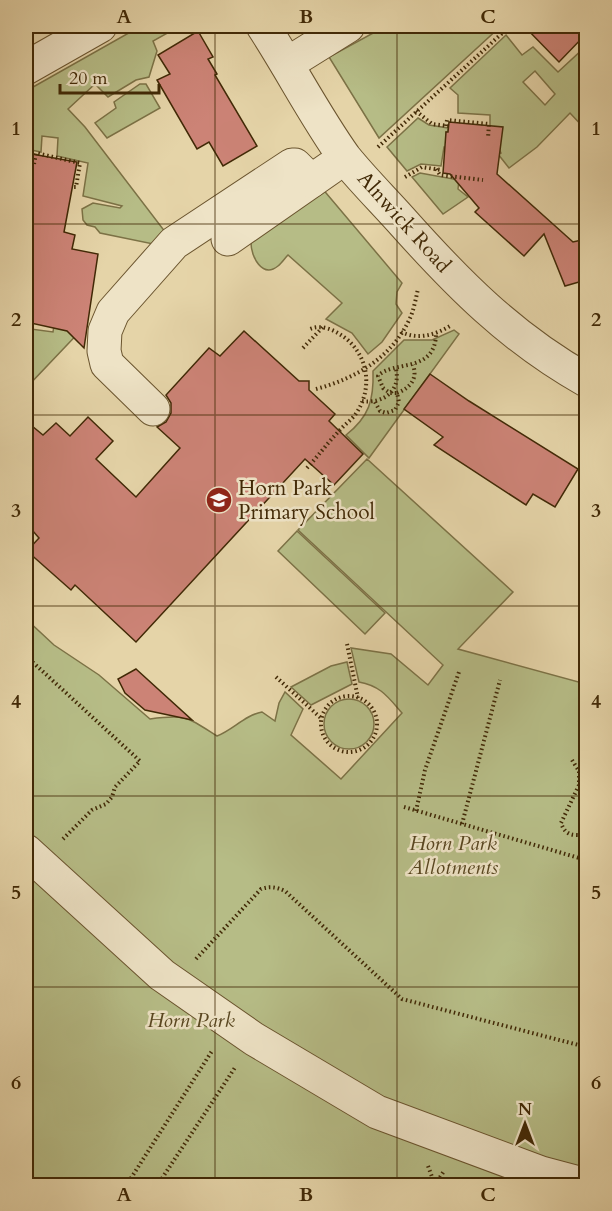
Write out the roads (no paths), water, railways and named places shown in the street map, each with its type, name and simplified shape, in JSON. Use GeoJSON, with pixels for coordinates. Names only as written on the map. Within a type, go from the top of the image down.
{"type":"FeatureCollection","features":[{"type":"Feature","properties":{"kind":"street"},"geometry":{"type":"LineString","coordinates":[[26,68],[100,26]]}},
{"type":"Feature","properties":{"kind":"street","name":"Alnwick Road"},"geometry":{"type":"LineString","coordinates":[[263,26],[345,158],[426,249],[485,308],[523,339],[586,380]]}},
{"type":"Feature","properties":{"kind":"street"},"geometry":{"type":"LineString","coordinates":[[287,64],[348,26]]}},
{"type":"Feature","properties":{"kind":"street"},"geometry":{"type":"LineString","coordinates":[[228,239],[345,158]]}},
{"type":"Feature","properties":{"kind":"street"},"geometry":{"type":"LineString","coordinates":[[153,409],[107,364],[104,351],[105,332],[113,312],[174,243],[220,212],[292,165],[296,165],[311,181]]}},
{"type":"Feature","properties":{"kind":"street"},"geometry":{"type":"LineString","coordinates":[[28,854],[162,975],[254,1040],[377,1112],[541,1173],[586,1185]]}},
{"type":"Feature","properties":{"kind":"place","name":"Horn Park Primary School"},"geometry":{"type":"Point","coordinates":[219,500]}},
{"type":"Feature","properties":{"kind":"park label","name":"Horn Park Allotments"},"geometry":{"type":"Point","coordinates":[453,855]}},
{"type":"Feature","properties":{"kind":"park label","name":"Horn Park"},"geometry":{"type":"Point","coordinates":[191,1020]}}]}
